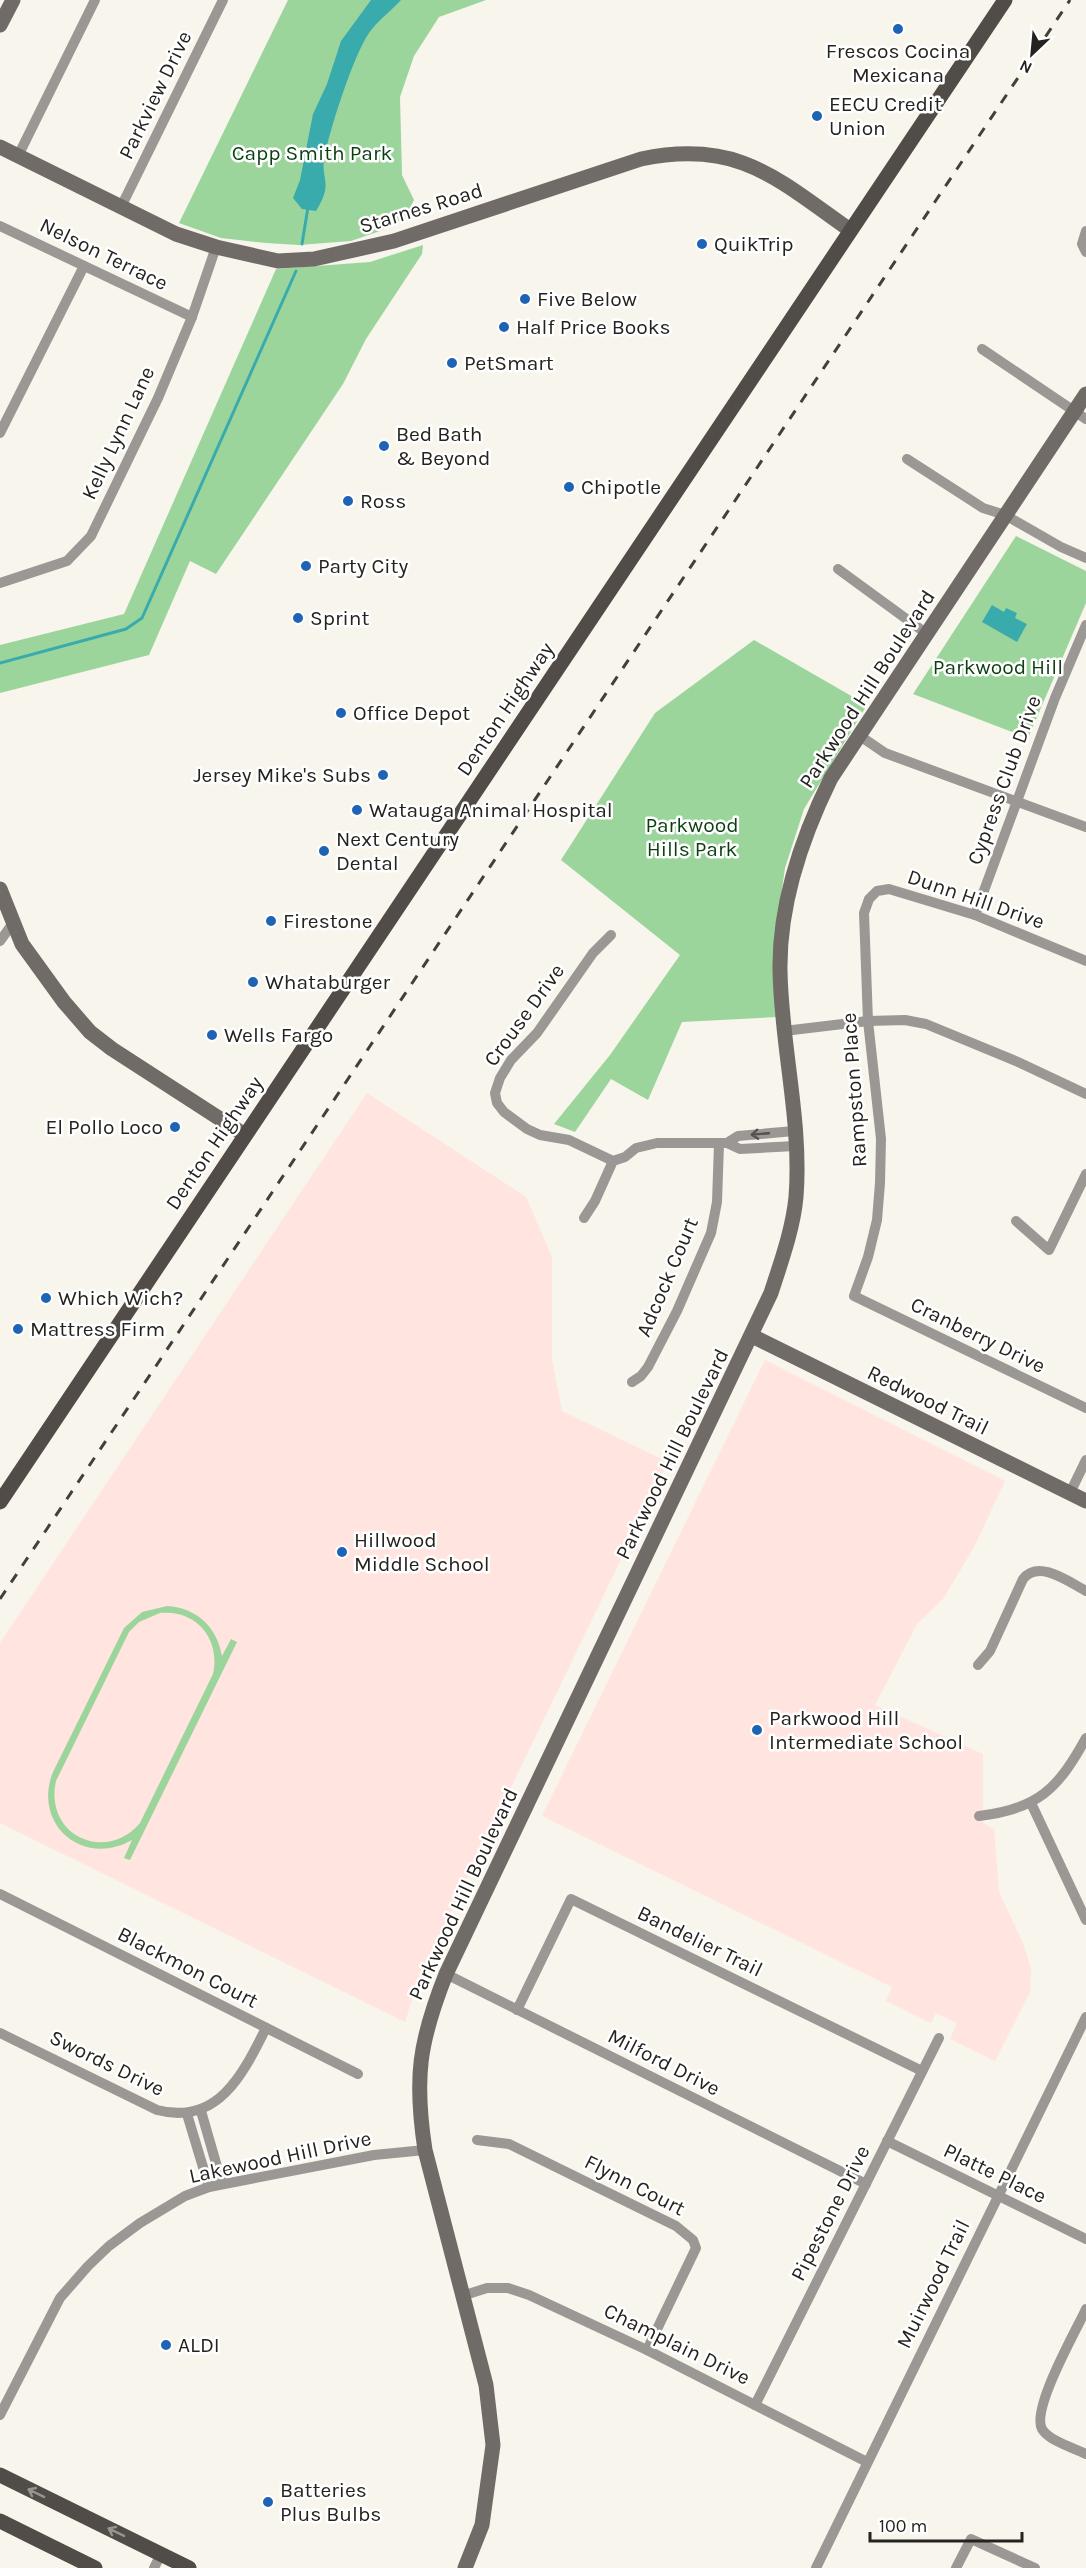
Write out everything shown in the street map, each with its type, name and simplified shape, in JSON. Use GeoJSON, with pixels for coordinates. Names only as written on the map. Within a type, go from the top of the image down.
{"type":"FeatureCollection","features":[{"type":"Feature","properties":{"kind":"main road","name":"Denton Highway"},"geometry":{"type":"LineString","coordinates":[[0,1502],[1005,0]]}},
{"type":"Feature","properties":{"kind":"main road"},"geometry":{"type":"LineString","coordinates":[[0,2475],[158,2561],[189,2568]]}},
{"type":"Feature","properties":{"kind":"main road"},"geometry":{"type":"LineString","coordinates":[[0,2521],[95,2568]]}},
{"type":"Feature","properties":{"kind":"main road"},"geometry":{"type":"LineString","coordinates":[[0,2533],[32,2537]]}},
{"type":"Feature","properties":{"kind":"street"},"geometry":{"type":"LineString","coordinates":[[0,25],[13,0]]}},
{"type":"Feature","properties":{"kind":"street"},"geometry":{"type":"LineString","coordinates":[[18,156],[95,0]]}},
{"type":"Feature","properties":{"kind":"street","name":"Parkview Drive"},"geometry":{"type":"LineString","coordinates":[[121,207],[224,0]]}},
{"type":"Feature","properties":{"kind":"street","name":"Starnes Road"},"geometry":{"type":"LineString","coordinates":[[0,147],[176,234],[216,248],[278,261],[314,259],[394,241],[641,159],[688,154],[735,158],[764,170],[850,230]]}},
{"type":"Feature","properties":{"kind":"street","name":"Nelson Terrace"},"geometry":{"type":"LineString","coordinates":[[0,226],[192,317]]}},
{"type":"Feature","properties":{"kind":"street"},"geometry":{"type":"LineString","coordinates":[[1086,231],[1082,244],[1086,252]]}},
{"type":"Feature","properties":{"kind":"street","name":"Kelly Lynn Lane"},"geometry":{"type":"LineString","coordinates":[[0,583],[67,561],[91,536],[158,398],[192,317],[216,248]]}},
{"type":"Feature","properties":{"kind":"street"},"geometry":{"type":"LineString","coordinates":[[0,433],[84,266]]}},
{"type":"Feature","properties":{"kind":"street"},"geometry":{"type":"LineString","coordinates":[[982,349],[1081,414]]}},
{"type":"Feature","properties":{"kind":"street","name":"Parkwood Hill Boulevard"},"geometry":{"type":"LineString","coordinates":[[465,2568],[482,2525],[493,2445],[486,2385],[425,2150],[420,2113],[419,2071],[423,2039],[446,1974],[752,1336],[771,1293],[788,1240],[796,1197],[795,1138],[780,969],[783,931],[793,878],[817,808],[831,778],[1005,515],[1081,414],[1086,394]]}},
{"type":"Feature","properties":{"kind":"street"},"geometry":{"type":"LineString","coordinates":[[908,459],[983,508],[1005,515],[1061,547],[1086,558]]}},
{"type":"Feature","properties":{"kind":"street"},"geometry":{"type":"LineString","coordinates":[[838,569],[927,634]]}},
{"type":"Feature","properties":{"kind":"street","name":"Cypress Club Drive"},"geometry":{"type":"LineString","coordinates":[[975,915],[1055,698],[1086,625]]}},
{"type":"Feature","properties":{"kind":"street"},"geometry":{"type":"LineString","coordinates":[[860,736],[885,753],[1086,827]]}},
{"type":"Feature","properties":{"kind":"street"},"geometry":{"type":"LineString","coordinates":[[0,889],[22,944],[64,1002],[90,1032],[112,1049],[245,1135]]}},
{"type":"Feature","properties":{"kind":"street","name":"Dunn Hill Drive"},"geometry":{"type":"LineString","coordinates":[[864,913],[869,899],[877,891],[889,889],[975,915],[1086,961]]}},
{"type":"Feature","properties":{"kind":"street","name":"Rampston Place"},"geometry":{"type":"LineString","coordinates":[[854,1296],[871,1248],[877,1220],[880,1183],[881,1139],[868,1021],[864,913]]}},
{"type":"Feature","properties":{"kind":"street"},"geometry":{"type":"LineString","coordinates":[[0,941],[13,923]]}},
{"type":"Feature","properties":{"kind":"street","name":"Crouse Drive"},"geometry":{"type":"LineString","coordinates":[[611,934],[593,953],[537,1033],[511,1060],[500,1078],[495,1093],[497,1103],[504,1112],[527,1129],[540,1135],[569,1140],[614,1161]]}},
{"type":"Feature","properties":{"kind":"street"},"geometry":{"type":"LineString","coordinates":[[784,1031],[868,1021],[905,1020],[926,1024],[1018,1062],[1086,1095]]}},
{"type":"Feature","properties":{"kind":"street"},"geometry":{"type":"LineString","coordinates":[[584,1218],[595,1201],[614,1161],[625,1157],[636,1148],[657,1143],[723,1143],[740,1149],[795,1138]]}},
{"type":"Feature","properties":{"kind":"street","name":"Adcock Court"},"geometry":{"type":"LineString","coordinates":[[632,1382],[648,1367],[677,1311],[711,1233],[717,1202],[723,1143]]}},
{"type":"Feature","properties":{"kind":"street"},"geometry":{"type":"LineString","coordinates":[[1016,1221],[1049,1250],[1086,1174]]}},
{"type":"Feature","properties":{"kind":"street","name":"Cranberry Drive"},"geometry":{"type":"LineString","coordinates":[[854,1296],[1086,1408]]}},
{"type":"Feature","properties":{"kind":"street","name":"Redwood Trail"},"geometry":{"type":"LineString","coordinates":[[752,1336],[1086,1501]]}},
{"type":"Feature","properties":{"kind":"street"},"geometry":{"type":"LineString","coordinates":[[1070,1493],[1086,1460]]}},
{"type":"Feature","properties":{"kind":"street"},"geometry":{"type":"LineString","coordinates":[[978,1665],[990,1651],[1023,1579],[1034,1571],[1046,1572],[1086,1591]]}},
{"type":"Feature","properties":{"kind":"street"},"geometry":{"type":"LineString","coordinates":[[979,1816],[1005,1813],[1031,1803],[1048,1791],[1063,1775],[1086,1738]]}},
{"type":"Feature","properties":{"kind":"street"},"geometry":{"type":"LineString","coordinates":[[1031,1803],[1085,1917]]}},
{"type":"Feature","properties":{"kind":"street","name":"Blackmon Court"},"geometry":{"type":"LineString","coordinates":[[0,1894],[358,2074]]}},
{"type":"Feature","properties":{"kind":"street","name":"Bandelier Trail"},"geometry":{"type":"LineString","coordinates":[[517,2010],[571,1899],[922,2071]]}},
{"type":"Feature","properties":{"kind":"street","name":"Milford Drive"},"geometry":{"type":"LineString","coordinates":[[446,1974],[866,2184]]}},
{"type":"Feature","properties":{"kind":"street","name":"Muirwood Trail"},"geometry":{"type":"LineString","coordinates":[[816,2568],[1086,2017]]}},
{"type":"Feature","properties":{"kind":"street","name":"Swords Drive"},"geometry":{"type":"LineString","coordinates":[[0,2033],[158,2110],[173,2114],[187,2114],[201,2111],[225,2093],[246,2066],[266,2028]]}},
{"type":"Feature","properties":{"kind":"street","name":"Pipestone Drive"},"geometry":{"type":"LineString","coordinates":[[755,2405],[939,2038]]}},
{"type":"Feature","properties":{"kind":"street"},"geometry":{"type":"LineString","coordinates":[[201,2111],[222,2184]]}},
{"type":"Feature","properties":{"kind":"street"},"geometry":{"type":"LineString","coordinates":[[187,2114],[209,2187]]}},
{"type":"Feature","properties":{"kind":"street","name":"Flynn Court"},"geometry":{"type":"LineString","coordinates":[[477,2140],[509,2144],[676,2226],[693,2240],[696,2248],[647,2350]]}},
{"type":"Feature","properties":{"kind":"street","name":"Platte Place"},"geometry":{"type":"LineString","coordinates":[[887,2141],[1086,2239]]}},
{"type":"Feature","properties":{"kind":"street","name":"Lakewood Hill Drive"},"geometry":{"type":"LineString","coordinates":[[0,2415],[60,2298],[109,2246],[140,2223],[185,2196],[209,2187],[374,2155],[425,2150]]}},
{"type":"Feature","properties":{"kind":"street","name":"Champlain Drive"},"geometry":{"type":"LineString","coordinates":[[462,2296],[487,2288],[508,2288],[543,2301],[647,2350],[867,2462]]}},
{"type":"Feature","properties":{"kind":"street"},"geometry":{"type":"LineString","coordinates":[[1086,2309],[1042,2402],[1040,2422],[1042,2430],[1049,2436],[1086,2454]]}},
{"type":"Feature","properties":{"kind":"street"},"geometry":{"type":"LineString","coordinates":[[956,2568],[971,2539],[1035,2568]]}},
{"type":"Feature","properties":{"kind":"shaded area","name":"Hillwood Middle School"},"geometry":{"type":"Polygon","coordinates":[[[367,1093],[526,1197],[552,1257],[552,1360],[562,1411],[668,1462],[418,1980],[405,2022],[0,1823],[0,1643],[367,1093]]]}},
{"type":"Feature","properties":{"kind":"shaded area","name":"Parkwood Hill Intermediate School"},"geometry":{"type":"Polygon","coordinates":[[[765,1360],[1005,1481],[974,1547],[943,1599],[917,1624],[875,1705],[983,1754],[983,1823],[994,1829],[999,1892],[1023,1943],[1031,1968],[1030,1992],[995,2061],[950,2039],[957,2023],[936,2013],[931,2023],[886,2001],[892,1987],[542,1816],[765,1360]]]}},
{"type":"Feature","properties":{"kind":"green space","name":"Capp Smith Park"},"geometry":{"type":"Polygon","coordinates":[[[288,0],[486,0],[439,17],[414,56],[400,97],[402,175],[414,200],[405,218],[380,231],[351,241],[299,245],[266,243],[221,238],[179,223],[288,0]]]}},
{"type":"Feature","properties":{"kind":"green space"},"geometry":{"type":"Polygon","coordinates":[[[423,245],[422,254],[366,339],[343,384],[216,574],[190,561],[149,655],[0,693],[0,645],[124,614],[276,269],[370,262],[423,245]]]}},
{"type":"Feature","properties":{"kind":"green space","name":"Parkwood Hill"},"geometry":{"type":"Polygon","coordinates":[[[1016,536],[1086,571],[1086,603],[1028,738],[913,694],[1016,536]]]}},
{"type":"Feature","properties":{"kind":"green space","name":"Parkwood Hills Park"},"geometry":{"type":"Polygon","coordinates":[[[754,640],[867,705],[804,809],[785,868],[774,945],[777,1017],[682,1022],[648,1100],[611,1079],[575,1132],[554,1124],[610,1055],[680,955],[561,860],[655,713],[754,640]]]}},
{"type":"Feature","properties":{"kind":"green space"},"geometry":{"type":"Polygon","coordinates":[[[167,1606],[196,1615],[216,1636],[222,1656],[231,1639],[237,1642],[130,1860],[124,1858],[132,1840],[114,1847],[96,1848],[80,1844],[66,1836],[56,1824],[50,1808],[48,1791],[53,1772],[124,1628],[142,1612],[167,1606]],[[160,1613],[139,1622],[129,1632],[56,1781],[55,1800],[59,1816],[68,1829],[80,1838],[95,1842],[110,1841],[126,1835],[140,1823],[213,1674],[213,1649],[203,1628],[184,1616],[160,1613]]]}},
{"type":"Feature","properties":{"kind":"water"},"geometry":{"type":"Polygon","coordinates":[[[371,0],[401,0],[372,29],[358,53],[338,108],[325,154],[325,193],[316,211],[302,209],[293,198],[300,180],[313,114],[327,84],[341,41],[371,0]]]}},
{"type":"Feature","properties":{"kind":"water"},"geometry":{"type":"Polygon","coordinates":[[[992,605],[1004,612],[1006,608],[1017,613],[1015,618],[1027,624],[1017,642],[982,622],[992,605]]]}},
{"type":"Feature","properties":{"kind":"waterway"},"geometry":{"type":"LineString","coordinates":[[302,244],[308,207]]}},
{"type":"Feature","properties":{"kind":"waterway"},"geometry":{"type":"LineString","coordinates":[[0,663],[126,629],[142,618],[296,271]]}},
{"type":"Feature","properties":{"kind":"railway"},"geometry":{"type":"LineString","coordinates":[[0,1599],[1070,0]]}},
{"type":"Feature","properties":{"kind":"place","name":"Frescos Cocina Mexicana"},"geometry":{"type":"Point","coordinates":[898,29]}},
{"type":"Feature","properties":{"kind":"place","name":"EECU Credit Union"},"geometry":{"type":"Point","coordinates":[817,116]}},
{"type":"Feature","properties":{"kind":"place","name":"QuikTrip"},"geometry":{"type":"Point","coordinates":[702,244]}},
{"type":"Feature","properties":{"kind":"place","name":"Five Below"},"geometry":{"type":"Point","coordinates":[525,299]}},
{"type":"Feature","properties":{"kind":"place","name":"Half Price Books"},"geometry":{"type":"Point","coordinates":[504,327]}},
{"type":"Feature","properties":{"kind":"place","name":"PetSmart"},"geometry":{"type":"Point","coordinates":[452,363]}},
{"type":"Feature","properties":{"kind":"place","name":"Bed Bath & Beyond"},"geometry":{"type":"Point","coordinates":[384,446]}},
{"type":"Feature","properties":{"kind":"place","name":"Chipotle"},"geometry":{"type":"Point","coordinates":[569,487]}},
{"type":"Feature","properties":{"kind":"place","name":"Ross"},"geometry":{"type":"Point","coordinates":[348,501]}},
{"type":"Feature","properties":{"kind":"place","name":"Party City"},"geometry":{"type":"Point","coordinates":[306,566]}},
{"type":"Feature","properties":{"kind":"place","name":"Sprint"},"geometry":{"type":"Point","coordinates":[298,618]}},
{"type":"Feature","properties":{"kind":"place","name":"Office Depot"},"geometry":{"type":"Point","coordinates":[341,713]}},
{"type":"Feature","properties":{"kind":"place","name":"Jersey Mike's Subs"},"geometry":{"type":"Point","coordinates":[383,775]}},
{"type":"Feature","properties":{"kind":"place","name":"Watauga Animal Hospital"},"geometry":{"type":"Point","coordinates":[357,810]}},
{"type":"Feature","properties":{"kind":"place","name":"Next Century Dental"},"geometry":{"type":"Point","coordinates":[324,851]}},
{"type":"Feature","properties":{"kind":"place","name":"Firestone"},"geometry":{"type":"Point","coordinates":[271,921]}},
{"type":"Feature","properties":{"kind":"place","name":"Whataburger"},"geometry":{"type":"Point","coordinates":[253,982]}},
{"type":"Feature","properties":{"kind":"place","name":"Wells Fargo"},"geometry":{"type":"Point","coordinates":[212,1035]}},
{"type":"Feature","properties":{"kind":"place","name":"El Pollo Loco"},"geometry":{"type":"Point","coordinates":[175,1127]}},
{"type":"Feature","properties":{"kind":"place","name":"Which Wich?"},"geometry":{"type":"Point","coordinates":[46,1298]}},
{"type":"Feature","properties":{"kind":"place","name":"Mattress Firm"},"geometry":{"type":"Point","coordinates":[18,1329]}},
{"type":"Feature","properties":{"kind":"place","name":"Hillwood Middle School"},"geometry":{"type":"Point","coordinates":[342,1552]}},
{"type":"Feature","properties":{"kind":"place","name":"Parkwood Hill Intermediate School"},"geometry":{"type":"Point","coordinates":[757,1730]}},
{"type":"Feature","properties":{"kind":"place","name":"ALDI"},"geometry":{"type":"Point","coordinates":[166,2345]}},
{"type":"Feature","properties":{"kind":"place","name":"Batteries Plus Bulbs"},"geometry":{"type":"Point","coordinates":[268,2502]}}]}
